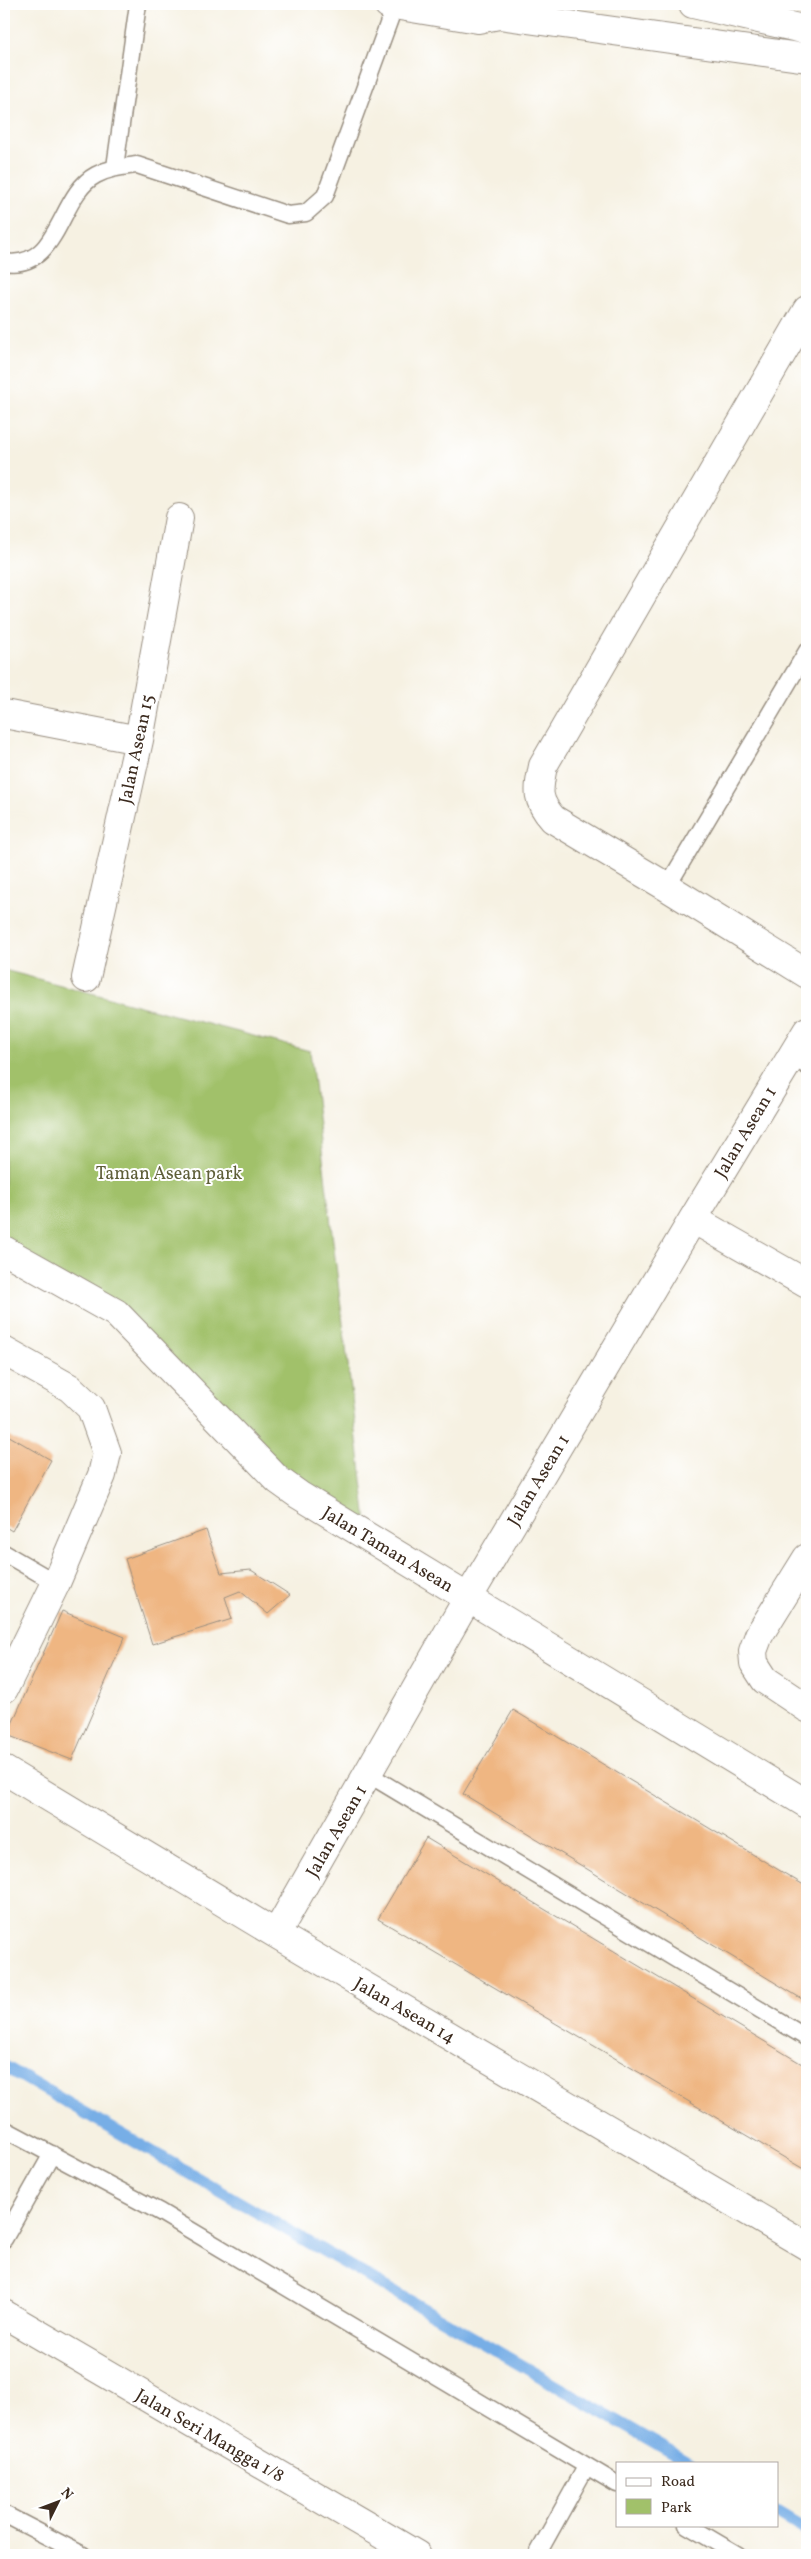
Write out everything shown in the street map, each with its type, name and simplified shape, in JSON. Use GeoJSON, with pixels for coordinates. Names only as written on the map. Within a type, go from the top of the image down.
{"type":"FeatureCollection","features":[{"type":"Feature","properties":{"kind":"street"},"geometry":{"type":"LineString","coordinates":[[392,4],[478,19],[499,15],[807,58]]}},
{"type":"Feature","properties":{"kind":"street"},"geometry":{"type":"LineString","coordinates":[[692,4],[807,30]]}},
{"type":"Feature","properties":{"kind":"street"},"geometry":{"type":"LineString","coordinates":[[807,310],[543,766],[538,787],[541,806],[553,819],[807,974]]}},
{"type":"Feature","properties":{"kind":"street","name":"Jalan Asean 15"},"geometry":{"type":"LineString","coordinates":[[86,978],[139,740],[179,518]]}},
{"type":"Feature","properties":{"kind":"street"},"geometry":{"type":"LineString","coordinates":[[4,714],[139,740]]}},
{"type":"Feature","properties":{"kind":"street","name":"Jalan Asean 1"},"geometry":{"type":"LineString","coordinates":[[276,1934],[468,1598],[692,1219],[799,1061],[807,1031]]}},
{"type":"Feature","properties":{"kind":"street"},"geometry":{"type":"LineString","coordinates":[[692,1219],[807,1284]]}},
{"type":"Feature","properties":{"kind":"street","name":"Jalan Taman Asean"},"geometry":{"type":"LineString","coordinates":[[4,1250],[116,1313],[278,1480],[368,1538],[807,1804]]}},
{"type":"Feature","properties":{"kind":"street"},"geometry":{"type":"LineString","coordinates":[[4,1350],[70,1388],[91,1408],[107,1453],[102,1475],[56,1583],[4,1689]]}},
{"type":"Feature","properties":{"kind":"street"},"geometry":{"type":"LineString","coordinates":[[807,1558],[759,1636],[753,1651],[754,1663],[765,1680],[807,1708]]}},
{"type":"Feature","properties":{"kind":"street","name":"Jalan Asean 14"},"geometry":{"type":"LineString","coordinates":[[4,1770],[276,1934],[807,2246]]}},
{"type":"Feature","properties":{"kind":"street","name":"Jalan Seri Mangga 1/8"},"geometry":{"type":"LineString","coordinates":[[4,2314],[417,2555]]}},
{"type":"Feature","properties":{"kind":"lane"},"geometry":{"type":"LineString","coordinates":[[115,167],[138,4]]}},
{"type":"Feature","properties":{"kind":"lane"},"geometry":{"type":"LineString","coordinates":[[4,262],[11,263],[32,258],[43,249],[48,244],[76,194],[94,175],[115,167],[137,166],[288,215],[306,213],[325,196],[392,4]]}},
{"type":"Feature","properties":{"kind":"lane"},"geometry":{"type":"LineString","coordinates":[[667,887],[807,651]]}},
{"type":"Feature","properties":{"kind":"lane"},"geometry":{"type":"LineString","coordinates":[[4,1553],[56,1583]]}},
{"type":"Feature","properties":{"kind":"lane"},"geometry":{"type":"LineString","coordinates":[[368,1774],[807,2038]]}},
{"type":"Feature","properties":{"kind":"lane"},"geometry":{"type":"LineString","coordinates":[[4,2129],[160,2212],[616,2483]]}},
{"type":"Feature","properties":{"kind":"lane"},"geometry":{"type":"LineString","coordinates":[[4,2239],[52,2154]]}},
{"type":"Feature","properties":{"kind":"lane"},"geometry":{"type":"LineString","coordinates":[[537,2555],[586,2467]]}},
{"type":"Feature","properties":{"kind":"lane"},"geometry":{"type":"LineString","coordinates":[[4,2514],[83,2555]]}},
{"type":"Feature","properties":{"kind":"lane"},"geometry":{"type":"LineString","coordinates":[[689,2526],[738,2555]]}},
{"type":"Feature","properties":{"kind":"green space","name":"Taman Asean park"},"geometry":{"type":"Polygon","coordinates":[[[4,970],[310,1051],[369,1538],[278,1480],[133,1330],[4,1256],[4,970]]]}},
{"type":"Feature","properties":{"kind":"building"},"geometry":{"type":"Polygon","coordinates":[[[4,1433],[51,1460],[12,1531],[4,1526],[4,1433]]]}},
{"type":"Feature","properties":{"kind":"building"},"geometry":{"type":"Polygon","coordinates":[[[206,1530],[221,1573],[251,1570],[290,1595],[268,1614],[240,1591],[225,1597],[232,1619],[152,1644],[125,1559],[206,1530]]]}},
{"type":"Feature","properties":{"kind":"building"},"geometry":{"type":"Polygon","coordinates":[[[62,1611],[125,1637],[72,1760],[7,1735],[62,1611]]]}},
{"type":"Feature","properties":{"kind":"building"},"geometry":{"type":"Polygon","coordinates":[[[513,1710],[807,1887],[807,2002],[463,1794],[513,1710]]]}},
{"type":"Feature","properties":{"kind":"building"},"geometry":{"type":"Polygon","coordinates":[[[426,1838],[807,2067],[807,2171],[378,1919],[426,1838]]]}},
{"type":"Feature","properties":{"kind":"waterway"},"geometry":{"type":"LineString","coordinates":[[4,2066],[688,2462]]}},
{"type":"Feature","properties":{"kind":"waterway"},"geometry":{"type":"LineString","coordinates":[[778,2514],[807,2531]]}}]}
